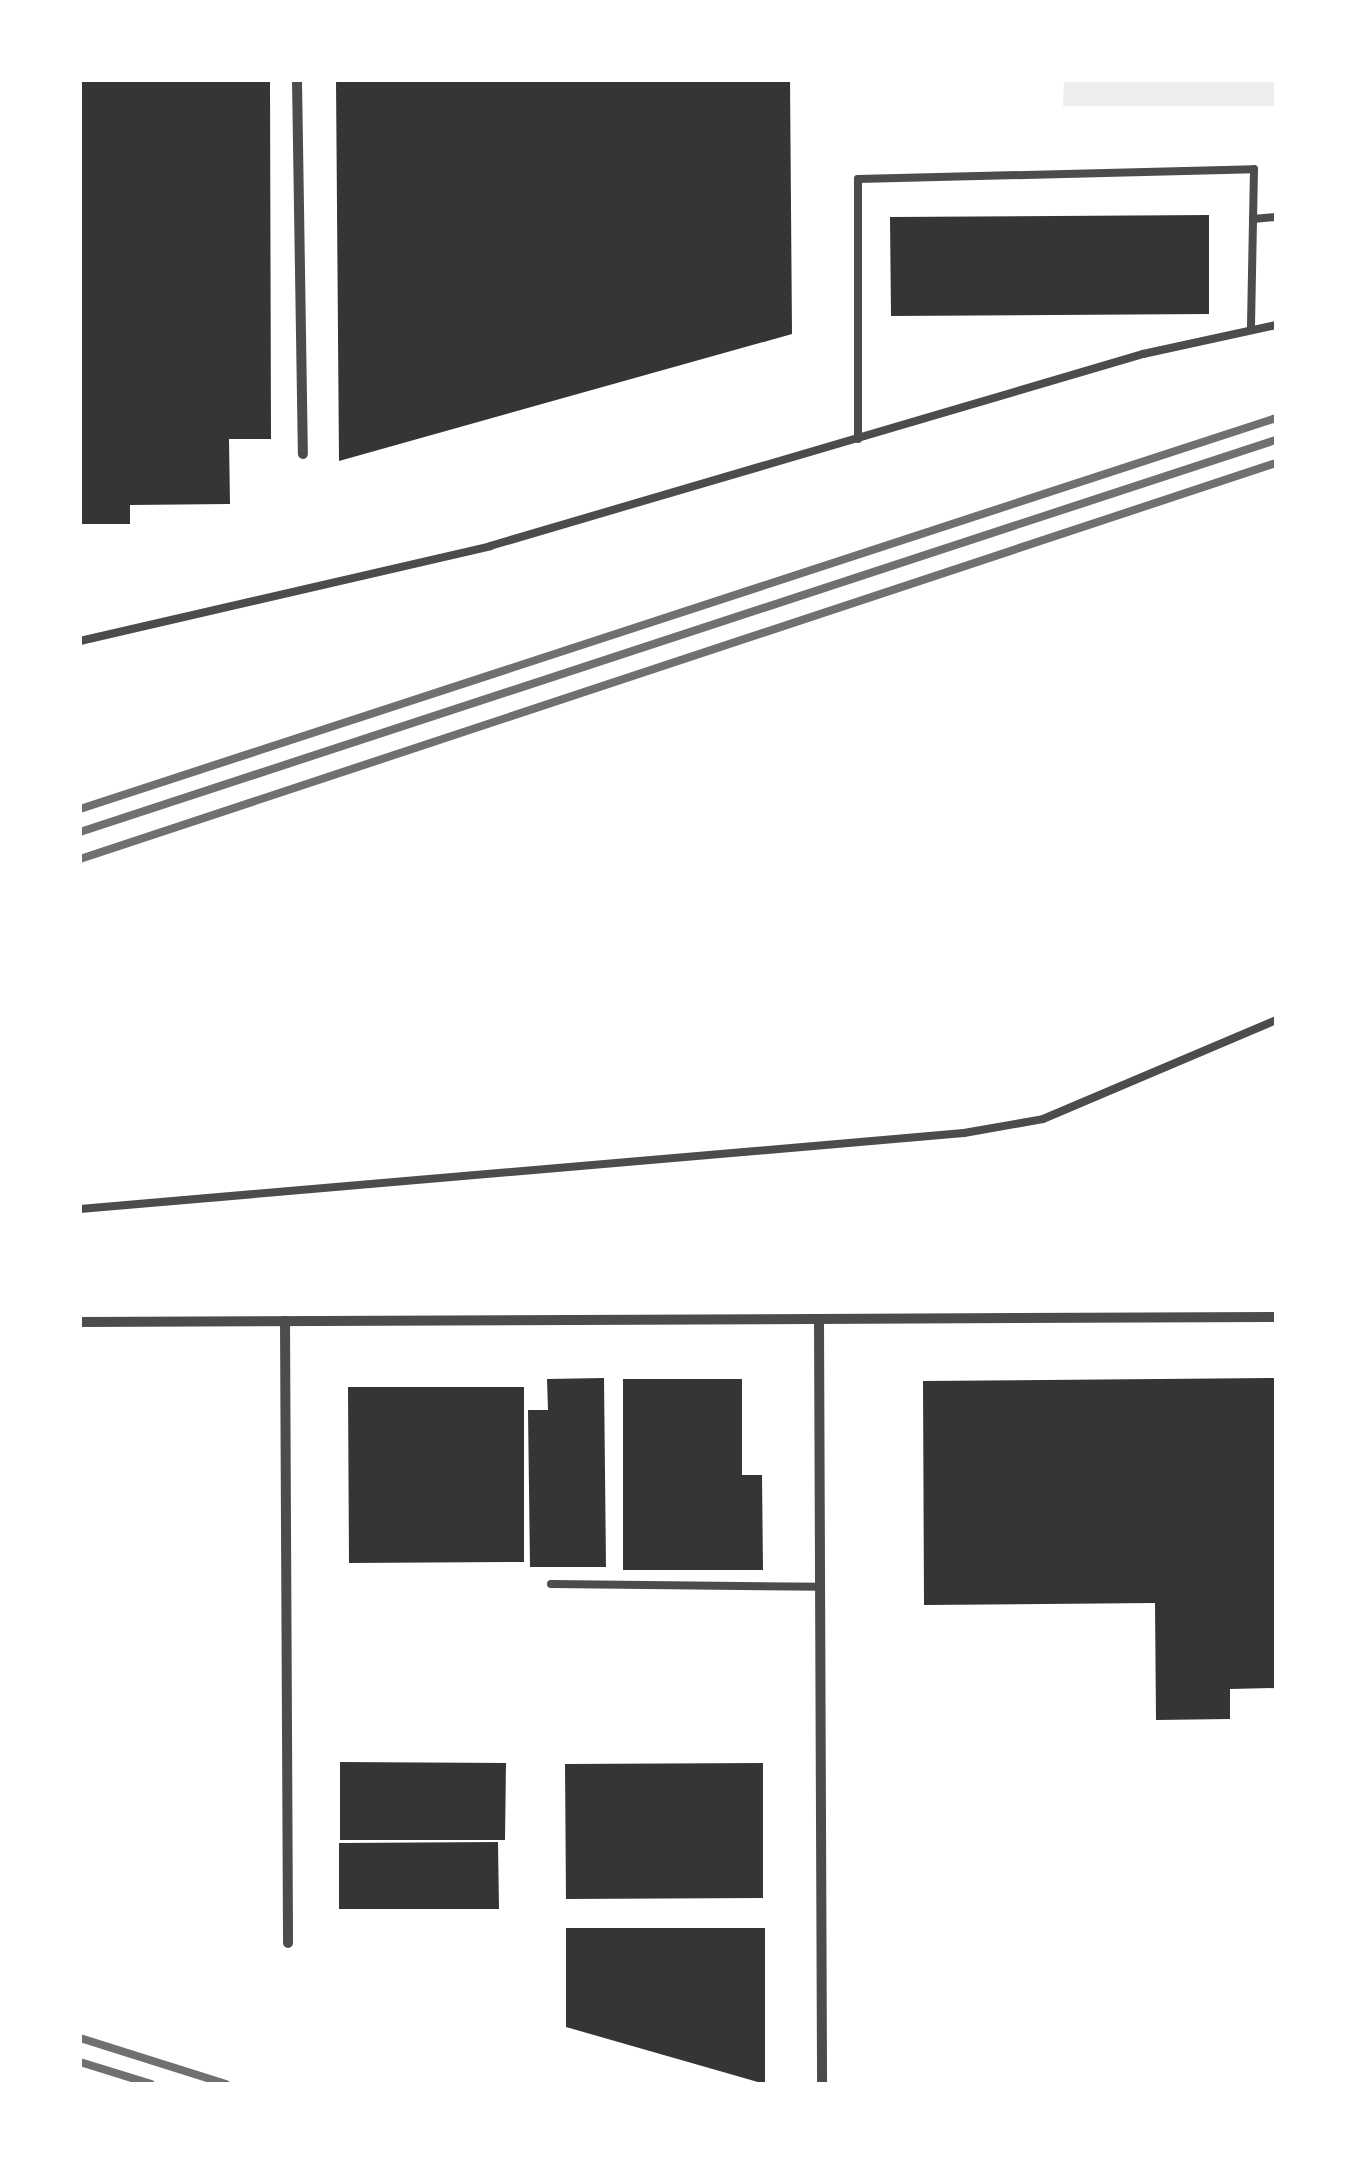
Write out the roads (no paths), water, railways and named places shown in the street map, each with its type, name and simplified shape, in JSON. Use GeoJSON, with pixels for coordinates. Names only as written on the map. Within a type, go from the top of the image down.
{"type":"FeatureCollection","features":[{"type":"Feature","properties":{"kind":"street"},"geometry":{"type":"LineString","coordinates":[[297,80],[303,454]]}},
{"type":"Feature","properties":{"kind":"street"},"geometry":{"type":"LineString","coordinates":[[80,1322],[1276,1317]]}},
{"type":"Feature","properties":{"kind":"street"},"geometry":{"type":"LineString","coordinates":[[284,1321],[288,1943]]}},
{"type":"Feature","properties":{"kind":"street"},"geometry":{"type":"LineString","coordinates":[[819,1321],[822,2082]]}},
{"type":"Feature","properties":{"kind":"lane"},"geometry":{"type":"LineString","coordinates":[[858,439],[858,178],[1254,169],[1252,328]]}},
{"type":"Feature","properties":{"kind":"lane"},"geometry":{"type":"LineString","coordinates":[[1253,218],[1276,216]]}},
{"type":"Feature","properties":{"kind":"lane"},"geometry":{"type":"LineString","coordinates":[[80,641],[508,541],[1252,328],[1276,325]]}},
{"type":"Feature","properties":{"kind":"lane"},"geometry":{"type":"LineString","coordinates":[[80,1209],[964,1133],[1043,1118],[1276,1020]]}},
{"type":"Feature","properties":{"kind":"lane"},"geometry":{"type":"LineString","coordinates":[[552,1584],[821,1586]]}},
{"type":"Feature","properties":{"kind":"railway"},"geometry":{"type":"LineString","coordinates":[[80,809],[1276,418]]}},
{"type":"Feature","properties":{"kind":"railway"},"geometry":{"type":"LineString","coordinates":[[80,832],[1276,440]]}},
{"type":"Feature","properties":{"kind":"railway"},"geometry":{"type":"LineString","coordinates":[[80,859],[1276,463]]}},
{"type":"Feature","properties":{"kind":"railway"},"geometry":{"type":"LineString","coordinates":[[80,2038],[226,2084]]}},
{"type":"Feature","properties":{"kind":"railway"},"geometry":{"type":"LineString","coordinates":[[80,2062],[151,2084]]}}]}
